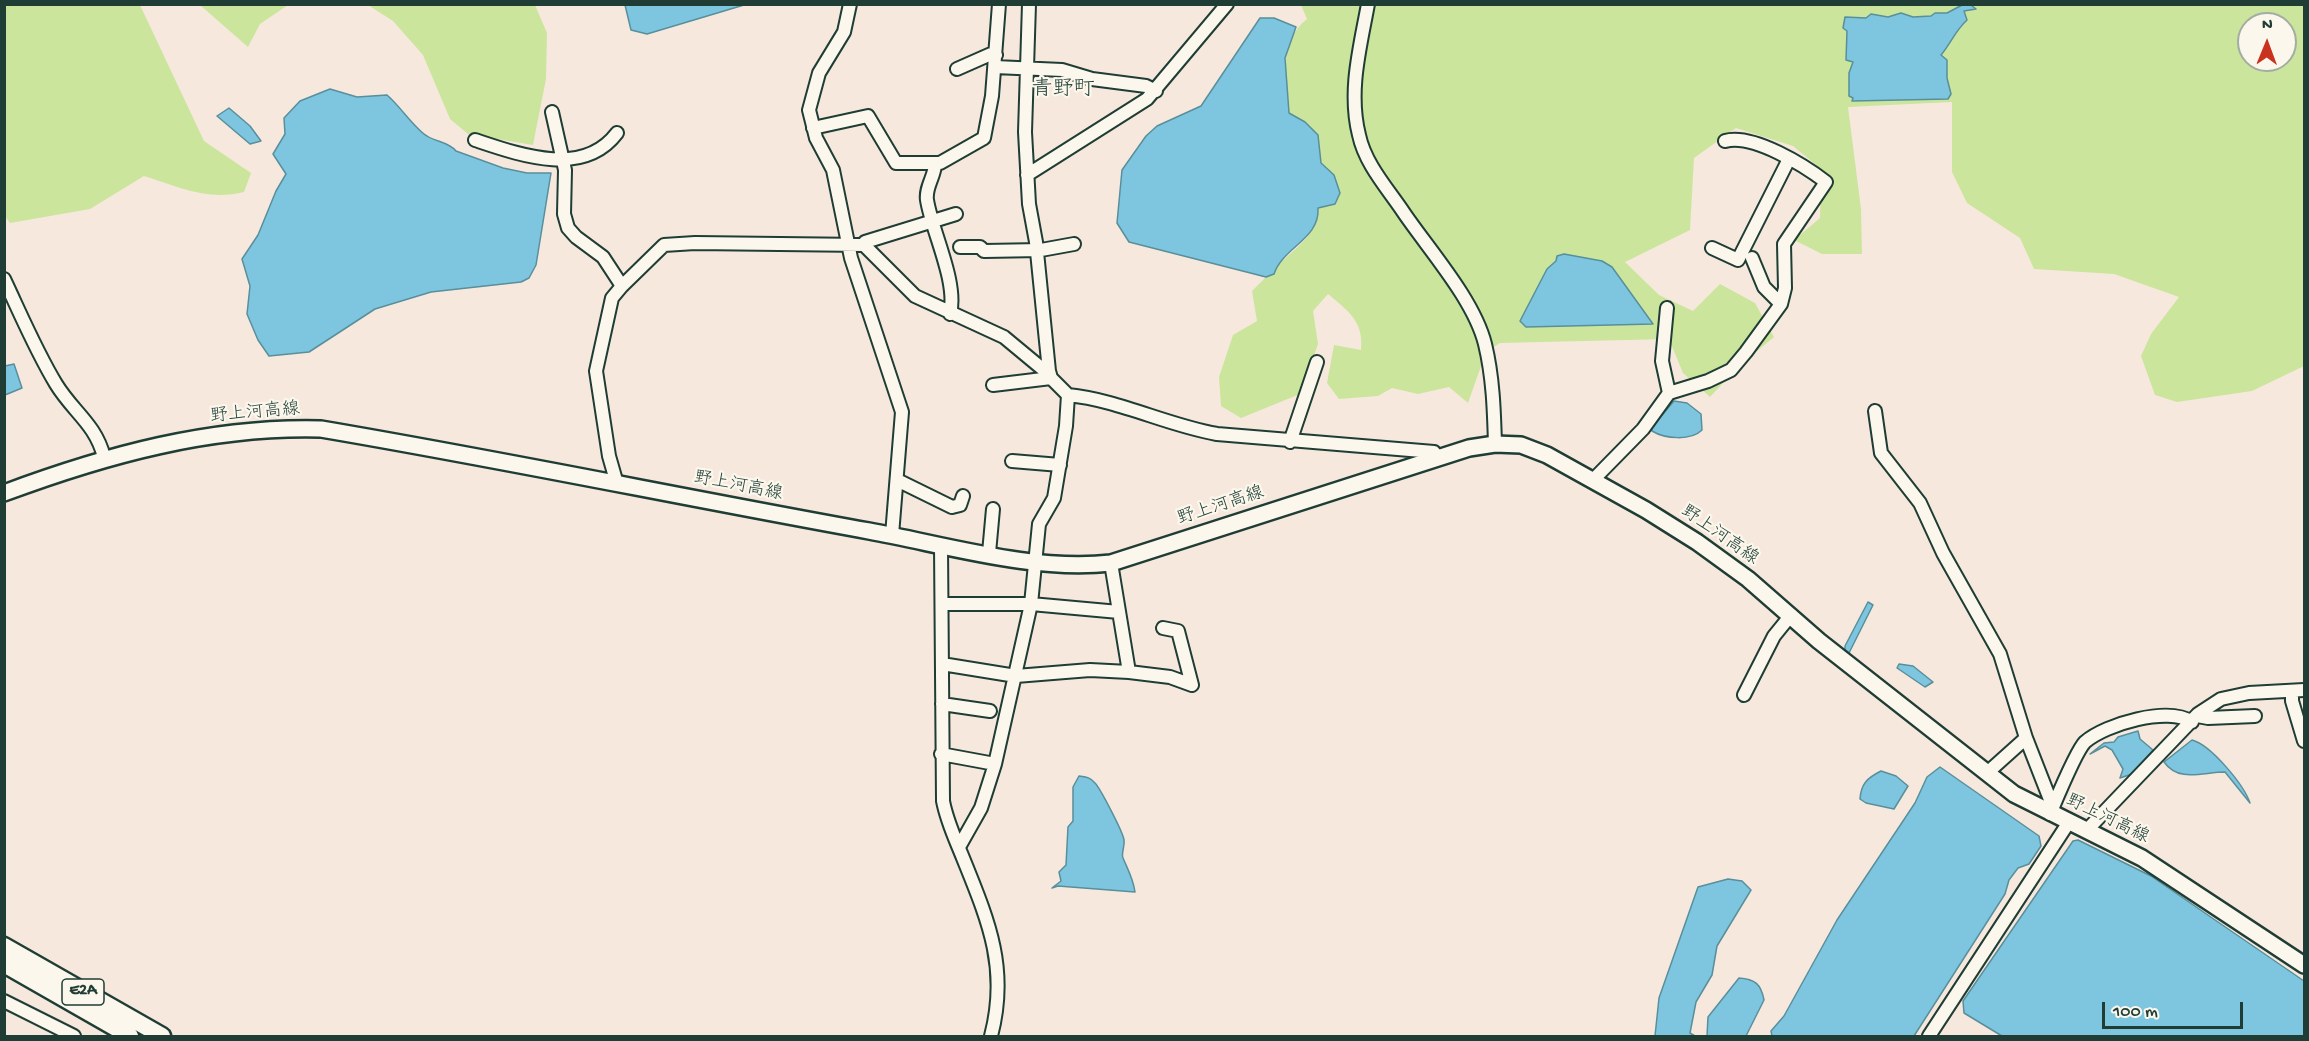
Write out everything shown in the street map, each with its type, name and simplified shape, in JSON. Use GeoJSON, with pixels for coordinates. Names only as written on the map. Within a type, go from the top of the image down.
{"type":"FeatureCollection","features":[{"type":"Feature","properties":{"kind":"highway","name":"E2A"},"geometry":{"type":"LineString","coordinates":[[4,946],[162,1036]]}},
{"type":"Feature","properties":{"kind":"highway","name":"E2A"},"geometry":{"type":"LineString","coordinates":[[4,964],[130,1036]]}},
{"type":"Feature","properties":{"kind":"main road","name":"野上河高線"},"geometry":{"type":"LineString","coordinates":[[4,493],[104,457],[173,442],[283,428],[321,429],[941,546],[1063,566],[1111,563],[1469,448],[1495,444],[1521,445],[1547,455],[1593,480],[1697,542],[1748,579],[1819,641],[2014,794],[2052,809],[2069,822],[2142,858],[2304,964]]}},
{"type":"Feature","properties":{"kind":"street"},"geometry":{"type":"LineString","coordinates":[[850,4],[844,32],[819,73],[809,110],[813,128],[833,170],[864,302],[892,376],[902,412],[892,535]]}},
{"type":"Feature","properties":{"kind":"street"},"geometry":{"type":"LineString","coordinates":[[813,128],[866,115],[893,162],[935,164],[984,138],[996,61],[999,4]]}},
{"type":"Feature","properties":{"kind":"street"},"geometry":{"type":"LineString","coordinates":[[1029,4],[1026,68],[1027,175],[1050,375]]}},
{"type":"Feature","properties":{"kind":"street"},"geometry":{"type":"LineString","coordinates":[[1027,175],[1128,114],[1156,91],[1227,4]]}},
{"type":"Feature","properties":{"kind":"street"},"geometry":{"type":"LineString","coordinates":[[1368,4],[1355,75],[1354,108],[1359,137],[1372,167],[1472,314],[1485,343],[1494,398],[1495,444]]}},
{"type":"Feature","properties":{"kind":"street"},"geometry":{"type":"LineString","coordinates":[[957,69],[996,61],[1026,68],[1062,70],[1092,80],[1146,86],[1156,91]]}},
{"type":"Feature","properties":{"kind":"street"},"geometry":{"type":"LineString","coordinates":[[552,112],[563,161],[564,214],[568,228],[576,237],[603,256],[622,286]]}},
{"type":"Feature","properties":{"kind":"street"},"geometry":{"type":"LineString","coordinates":[[475,140],[507,150],[563,161],[581,158],[606,147],[616,133]]}},
{"type":"Feature","properties":{"kind":"street"},"geometry":{"type":"LineString","coordinates":[[1593,480],[1643,429],[1670,393],[1708,381],[1731,370],[1781,304],[1785,288],[1784,244],[1826,182],[1789,159],[1740,139],[1725,141]]}},
{"type":"Feature","properties":{"kind":"street"},"geometry":{"type":"LineString","coordinates":[[1712,248],[1738,260],[1789,159]]}},
{"type":"Feature","properties":{"kind":"street"},"geometry":{"type":"LineString","coordinates":[[935,164],[926,198],[941,244],[952,298],[950,314]]}},
{"type":"Feature","properties":{"kind":"street"},"geometry":{"type":"LineString","coordinates":[[864,246],[864,242],[957,214]]}},
{"type":"Feature","properties":{"kind":"street"},"geometry":{"type":"LineString","coordinates":[[617,484],[609,456],[596,371],[612,298],[664,245],[695,243],[864,246],[915,296],[1004,337],[1050,375],[1068,395],[1089,397],[1194,430],[1290,442],[1434,452],[1438,458]]}},
{"type":"Feature","properties":{"kind":"street"},"geometry":{"type":"LineString","coordinates":[[960,247],[980,247],[984,251],[1037,250],[1074,244]]}},
{"type":"Feature","properties":{"kind":"street"},"geometry":{"type":"LineString","coordinates":[[1752,258],[1764,287],[1781,304]]}},
{"type":"Feature","properties":{"kind":"street"},"geometry":{"type":"LineString","coordinates":[[4,279],[42,360],[58,387],[93,428],[104,457]]}},
{"type":"Feature","properties":{"kind":"street"},"geometry":{"type":"LineString","coordinates":[[1667,308],[1662,361],[1670,393]]}},
{"type":"Feature","properties":{"kind":"street"},"geometry":{"type":"LineString","coordinates":[[1290,442],[1317,362]]}},
{"type":"Feature","properties":{"kind":"street"},"geometry":{"type":"LineString","coordinates":[[993,385],[1050,375]]}},
{"type":"Feature","properties":{"kind":"street"},"geometry":{"type":"LineString","coordinates":[[958,847],[981,808],[995,764],[1031,604],[1039,524],[1054,498],[1068,395]]}},
{"type":"Feature","properties":{"kind":"street"},"geometry":{"type":"LineString","coordinates":[[1875,411],[1881,453],[1920,503],[1943,553],[2000,654],[2026,738],[2052,809]]}},
{"type":"Feature","properties":{"kind":"street"},"geometry":{"type":"LineString","coordinates":[[1012,461],[1060,465]]}},
{"type":"Feature","properties":{"kind":"street"},"geometry":{"type":"LineString","coordinates":[[897,480],[952,507],[960,506],[963,496]]}},
{"type":"Feature","properties":{"kind":"street"},"geometry":{"type":"LineString","coordinates":[[989,554],[993,509]]}},
{"type":"Feature","properties":{"kind":"street"},"geometry":{"type":"LineString","coordinates":[[941,546],[941,754],[945,809],[948,826],[990,924],[997,960],[998,1011],[991,1036]]}},
{"type":"Feature","properties":{"kind":"street"},"geometry":{"type":"LineString","coordinates":[[1111,563],[1129,672]]}},
{"type":"Feature","properties":{"kind":"street"},"geometry":{"type":"LineString","coordinates":[[942,604],[1031,604],[1119,612]]}},
{"type":"Feature","properties":{"kind":"street"},"geometry":{"type":"LineString","coordinates":[[1744,695],[1774,636],[1791,615]]}},
{"type":"Feature","properties":{"kind":"street"},"geometry":{"type":"LineString","coordinates":[[942,664],[1016,675],[1090,670],[1129,672],[1170,677],[1192,686],[1178,631],[1163,628]]}},
{"type":"Feature","properties":{"kind":"street"},"geometry":{"type":"LineString","coordinates":[[2086,831],[2194,718],[2222,699],[2249,693],[2298,691]]}},
{"type":"Feature","properties":{"kind":"street"},"geometry":{"type":"LineString","coordinates":[[2298,691],[2292,701],[2304,741]]}},
{"type":"Feature","properties":{"kind":"street"},"geometry":{"type":"LineString","coordinates":[[942,704],[990,711]]}},
{"type":"Feature","properties":{"kind":"street"},"geometry":{"type":"LineString","coordinates":[[2052,809],[2084,743],[2113,727],[2142,717],[2255,716]]}},
{"type":"Feature","properties":{"kind":"street"},"geometry":{"type":"LineString","coordinates":[[1987,773],[2026,738]]}},
{"type":"Feature","properties":{"kind":"street"},"geometry":{"type":"LineString","coordinates":[[941,754],[995,764]]}},
{"type":"Feature","properties":{"kind":"street"},"geometry":{"type":"LineString","coordinates":[[1929,1036],[2069,822]]}},
{"type":"Feature","properties":{"kind":"street"},"geometry":{"type":"LineString","coordinates":[[4,1001],[74,1036]]}},
{"type":"Feature","properties":{"kind":"green space"},"geometry":{"type":"Polygon","coordinates":[[[4,5],[140,5],[204,141],[251,173],[244,192],[206,194],[144,176],[90,209],[10,223],[4,215],[4,5]]]}},
{"type":"Feature","properties":{"kind":"green space"},"geometry":{"type":"Polygon","coordinates":[[[200,5],[288,5],[260,24],[248,47],[200,5]]]}},
{"type":"Feature","properties":{"kind":"green space"},"geometry":{"type":"Polygon","coordinates":[[[368,5],[535,5],[547,33],[546,79],[533,145],[468,134],[450,119],[423,55],[393,21],[368,5]]]}},
{"type":"Feature","properties":{"kind":"green space"},"geometry":{"type":"Polygon","coordinates":[[[1301,5],[2304,5],[2304,366],[2252,391],[2177,402],[2155,395],[2141,356],[2151,334],[2179,297],[2114,274],[2034,269],[2020,238],[1967,203],[1952,172],[1952,102],[1848,107],[1861,209],[1862,254],[1822,254],[1794,240],[1820,218],[1821,169],[1793,146],[1736,128],[1694,158],[1690,230],[1625,262],[1659,295],[1693,311],[1720,284],[1755,303],[1774,337],[1739,366],[1710,397],[1683,373],[1669,339],[1500,343],[1486,352],[1468,403],[1449,387],[1418,394],[1392,388],[1378,396],[1339,399],[1327,383],[1334,345],[1361,350],[1361,340],[1360,331],[1353,318],[1328,294],[1313,311],[1318,344],[1300,394],[1241,418],[1221,406],[1219,377],[1233,335],[1257,321],[1252,291],[1266,277],[1274,274],[1277,266],[1311,233],[1318,217],[1318,208],[1335,204],[1340,194],[1334,175],[1321,163],[1318,135],[1305,122],[1289,113],[1285,62],[1291,39],[1307,19],[1301,5]]]}},
{"type":"Feature","properties":{"kind":"water"},"geometry":{"type":"Polygon","coordinates":[[[625,4],[744,5],[647,34],[631,30],[625,4]]]}},
{"type":"Feature","properties":{"kind":"water"},"geometry":{"type":"Polygon","coordinates":[[[1964,4],[1976,9],[1964,11],[1967,20],[1941,55],[1947,60],[1947,78],[1951,94],[1948,99],[1852,101],[1853,98],[1849,96],[1849,73],[1853,62],[1846,60],[1847,31],[1843,28],[1845,17],[1866,18],[1871,14],[1888,17],[1901,13],[1913,17],[1931,16],[1935,13],[1947,13],[1964,4]]]}},
{"type":"Feature","properties":{"kind":"water"},"geometry":{"type":"Polygon","coordinates":[[[1260,18],[1274,18],[1296,27],[1285,58],[1289,113],[1305,122],[1318,135],[1321,163],[1334,175],[1340,193],[1335,204],[1318,208],[1313,228],[1285,257],[1274,274],[1266,277],[1129,242],[1117,223],[1122,170],[1146,136],[1157,126],[1201,106],[1260,18]]]}},
{"type":"Feature","properties":{"kind":"water"},"geometry":{"type":"Polygon","coordinates":[[[330,89],[357,97],[387,95],[422,133],[456,151],[503,168],[527,173],[551,173],[536,265],[529,278],[521,282],[431,292],[375,309],[309,352],[269,356],[258,340],[247,314],[250,286],[242,259],[258,235],[276,191],[286,174],[273,154],[285,134],[284,118],[300,101],[330,89]]]}},
{"type":"Feature","properties":{"kind":"water"},"geometry":{"type":"Polygon","coordinates":[[[229,108],[250,126],[261,141],[250,144],[217,116],[229,108]]]}},
{"type":"Feature","properties":{"kind":"water"},"geometry":{"type":"Polygon","coordinates":[[[1564,254],[1602,261],[1612,267],[1653,324],[1526,327],[1520,321],[1547,269],[1556,261],[1557,256],[1564,254]]]}},
{"type":"Feature","properties":{"kind":"water"},"geometry":{"type":"Polygon","coordinates":[[[14,364],[22,388],[5,395],[5,366],[14,364]]]}},
{"type":"Feature","properties":{"kind":"water"},"geometry":{"type":"Polygon","coordinates":[[[1674,401],[1687,403],[1701,414],[1702,430],[1691,436],[1678,438],[1652,431],[1651,428],[1674,401]]]}},
{"type":"Feature","properties":{"kind":"water"},"geometry":{"type":"Polygon","coordinates":[[[1868,602],[1873,605],[1849,653],[1845,651],[1845,646],[1868,602]]]}},
{"type":"Feature","properties":{"kind":"water"},"geometry":{"type":"Polygon","coordinates":[[[1899,664],[1913,666],[1933,682],[1925,687],[1897,668],[1899,664]]]}},
{"type":"Feature","properties":{"kind":"water"},"geometry":{"type":"Polygon","coordinates":[[[2138,731],[2140,739],[2153,750],[2132,774],[2120,778],[2123,769],[2112,750],[2105,746],[2090,754],[2104,743],[2114,742],[2118,737],[2138,731]]]}},
{"type":"Feature","properties":{"kind":"water"},"geometry":{"type":"Polygon","coordinates":[[[2192,740],[2200,743],[2217,757],[2241,786],[2250,803],[2225,772],[2184,774],[2170,768],[2164,762],[2192,740]]]}},
{"type":"Feature","properties":{"kind":"water"},"geometry":{"type":"Polygon","coordinates":[[[1940,767],[2039,836],[2041,846],[2029,864],[2018,868],[2009,880],[2005,894],[1914,1036],[1772,1036],[1771,1031],[1784,1016],[1837,920],[1915,803],[1927,777],[1940,767]]]}},
{"type":"Feature","properties":{"kind":"water"},"geometry":{"type":"Polygon","coordinates":[[[1881,771],[1896,776],[1908,786],[1894,809],[1866,803],[1860,799],[1866,782],[1881,771]]]}},
{"type":"Feature","properties":{"kind":"water"},"geometry":{"type":"Polygon","coordinates":[[[1079,776],[1090,778],[1095,783],[1116,820],[1123,835],[1123,856],[1135,892],[1058,886],[1052,888],[1061,881],[1059,872],[1066,865],[1068,827],[1073,821],[1073,787],[1079,776]]]}},
{"type":"Feature","properties":{"kind":"water"},"geometry":{"type":"Polygon","coordinates":[[[2078,840],[2151,876],[2304,981],[2304,1036],[2002,1036],[1964,1013],[1963,1001],[2073,841],[2078,840]]]}},
{"type":"Feature","properties":{"kind":"water"},"geometry":{"type":"Polygon","coordinates":[[[1728,879],[1742,881],[1751,890],[1717,946],[1712,975],[1696,1002],[1690,1033],[1695,1036],[1655,1036],[1659,998],[1698,887],[1728,879]]]}},
{"type":"Feature","properties":{"kind":"water"},"geometry":{"type":"Polygon","coordinates":[[[1739,978],[1756,983],[1764,1000],[1746,1036],[1707,1036],[1708,1017],[1739,978]]]}},
{"type":"Feature","properties":{"kind":"district","name":"青野町"},"geometry":{"type":"Point","coordinates":[1063,91]}}]}
